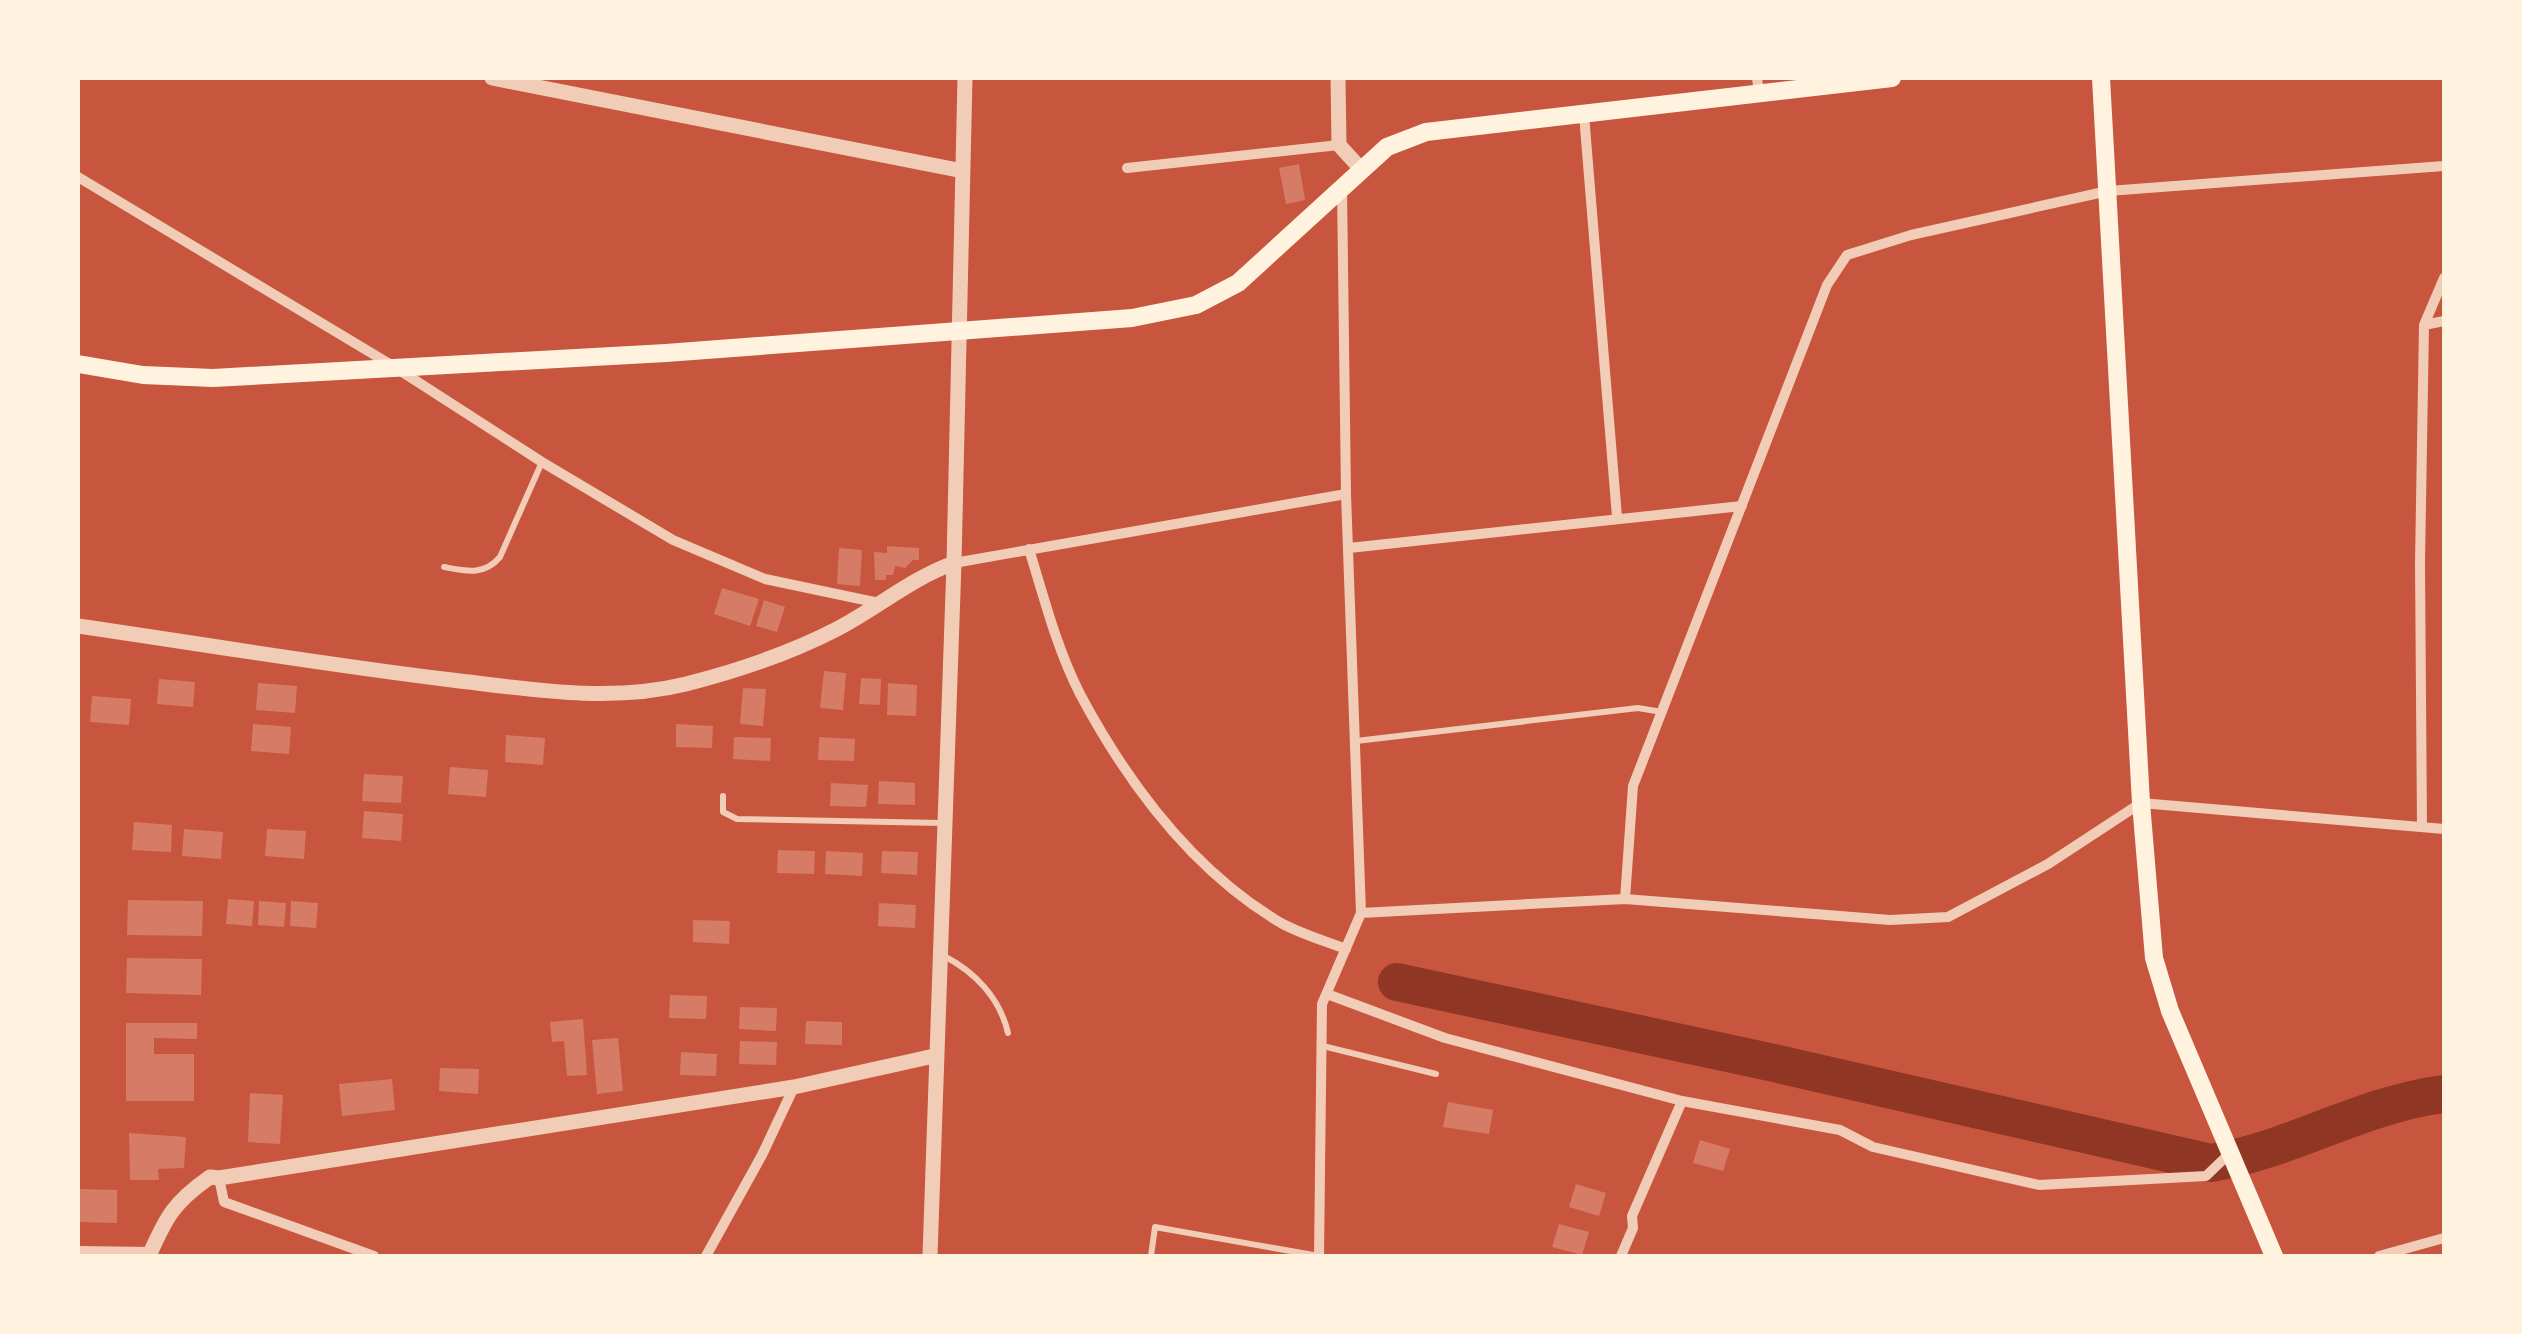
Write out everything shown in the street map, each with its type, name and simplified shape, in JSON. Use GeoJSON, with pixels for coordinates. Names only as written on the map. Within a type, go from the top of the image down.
{"type":"FeatureCollection","features":[{"type":"Feature","properties":{"kind":"main road"},"geometry":{"type":"LineString","coordinates":[[78,364],[143,375],[213,378],[666,353],[1132,318],[1196,305],[1238,284],[1387,147],[1426,132],[1584,115],[1758,85],[1892,78]]}},
{"type":"Feature","properties":{"kind":"main road"},"geometry":{"type":"LineString","coordinates":[[2101,78],[2141,803],[2154,958],[2170,1011],[2274,1256]]}},
{"type":"Feature","properties":{"kind":"street"},"geometry":{"type":"LineString","coordinates":[[492,78],[963,171]]}},
{"type":"Feature","properties":{"kind":"street"},"geometry":{"type":"LineString","coordinates":[[930,1256],[954,564],[965,78]]}},
{"type":"Feature","properties":{"kind":"street"},"geometry":{"type":"LineString","coordinates":[[1338,78],[1340,145],[1360,169]]}},
{"type":"Feature","properties":{"kind":"street"},"geometry":{"type":"LineString","coordinates":[[1584,115],[1617,517]]}},
{"type":"Feature","properties":{"kind":"street"},"geometry":{"type":"LineString","coordinates":[[1127,168],[1340,145]]}},
{"type":"Feature","properties":{"kind":"street"},"geometry":{"type":"LineString","coordinates":[[1625,899],[1633,786],[1827,285],[1847,255],[1911,235],[2108,190],[2444,166]]}},
{"type":"Feature","properties":{"kind":"street"},"geometry":{"type":"LineString","coordinates":[[78,178],[393,366],[673,540],[732,568],[793,586],[879,603]]}},
{"type":"Feature","properties":{"kind":"street"},"geometry":{"type":"LineString","coordinates":[[1319,1256],[1322,1004],[1361,912],[1346,494],[1342,187]]}},
{"type":"Feature","properties":{"kind":"street"},"geometry":{"type":"LineString","coordinates":[[2422,826],[2420,563],[2424,325],[2444,278]]}},
{"type":"Feature","properties":{"kind":"street"},"geometry":{"type":"LineString","coordinates":[[2424,325],[2444,322]]}},
{"type":"Feature","properties":{"kind":"street"},"geometry":{"type":"LineString","coordinates":[[78,626],[405,674],[616,694],[684,685],[766,659],[834,630],[931,572],[954,564],[1346,494]]}},
{"type":"Feature","properties":{"kind":"street"},"geometry":{"type":"LineString","coordinates":[[1349,548],[1742,506]]}},
{"type":"Feature","properties":{"kind":"street"},"geometry":{"type":"LineString","coordinates":[[1029,549],[1050,619],[1079,692],[1162,820],[1224,882],[1284,924],[1346,949]]}},
{"type":"Feature","properties":{"kind":"street"},"geometry":{"type":"LineString","coordinates":[[1361,912],[1625,899],[1890,920],[1948,917],[2048,864],[2141,803],[2444,828]]}},
{"type":"Feature","properties":{"kind":"street"},"geometry":{"type":"LineString","coordinates":[[1327,994],[1445,1038],[1682,1101],[1840,1130],[1873,1147],[2039,1185],[2206,1176],[2231,1152]]}},
{"type":"Feature","properties":{"kind":"street"},"geometry":{"type":"LineString","coordinates":[[78,1251],[150,1254],[163,1223],[182,1196],[210,1176],[219,1178],[794,1087],[934,1056]]}},
{"type":"Feature","properties":{"kind":"street"},"geometry":{"type":"LineString","coordinates":[[706,1256],[762,1155],[794,1087]]}},
{"type":"Feature","properties":{"kind":"street"},"geometry":{"type":"LineString","coordinates":[[1621,1256],[1632,1228],[1632,1216],[1682,1101]]}},
{"type":"Feature","properties":{"kind":"street"},"geometry":{"type":"LineString","coordinates":[[219,1178],[224,1202],[374,1256]]}},
{"type":"Feature","properties":{"kind":"street"},"geometry":{"type":"LineString","coordinates":[[2379,1256],[2444,1238]]}},
{"type":"Feature","properties":{"kind":"lane"},"geometry":{"type":"LineString","coordinates":[[444,567],[475,573],[493,565],[542,462]]}},
{"type":"Feature","properties":{"kind":"lane"},"geometry":{"type":"LineString","coordinates":[[1356,741],[1638,708],[1662,712]]}},
{"type":"Feature","properties":{"kind":"lane"},"geometry":{"type":"LineString","coordinates":[[723,796],[724,812],[737,819],[944,823]]}},
{"type":"Feature","properties":{"kind":"lane"},"geometry":{"type":"LineString","coordinates":[[938,953],[988,990],[1008,1032]]}},
{"type":"Feature","properties":{"kind":"lane"},"geometry":{"type":"LineString","coordinates":[[1324,1046],[1436,1074]]}},
{"type":"Feature","properties":{"kind":"lane"},"geometry":{"type":"LineString","coordinates":[[1151,1256],[1155,1227],[1319,1256]]}},
{"type":"Feature","properties":{"kind":"building"},"geometry":{"type":"Polygon","coordinates":[[[1299,164],[1305,200],[1286,204],[1279,168],[1299,164]]]}},
{"type":"Feature","properties":{"kind":"building"},"geometry":{"type":"Polygon","coordinates":[[[887,546],[919,548],[919,560],[905,568],[895,566],[893,575],[886,575],[886,580],[875,580],[874,552],[887,553],[887,546]]]}},
{"type":"Feature","properties":{"kind":"building"},"geometry":{"type":"Polygon","coordinates":[[[839,548],[862,550],[860,586],[837,584],[839,548]]]}},
{"type":"Feature","properties":{"kind":"building"},"geometry":{"type":"Polygon","coordinates":[[[722,588],[759,599],[750,626],[714,614],[722,588]]]}},
{"type":"Feature","properties":{"kind":"building"},"geometry":{"type":"Polygon","coordinates":[[[764,600],[785,607],[777,632],[756,626],[764,600]]]}},
{"type":"Feature","properties":{"kind":"building"},"geometry":{"type":"Polygon","coordinates":[[[824,671],[846,673],[843,710],[820,708],[824,671]]]}},
{"type":"Feature","properties":{"kind":"building"},"geometry":{"type":"Polygon","coordinates":[[[861,678],[881,679],[880,705],[859,704],[861,678]]]}},
{"type":"Feature","properties":{"kind":"building"},"geometry":{"type":"Polygon","coordinates":[[[159,679],[195,682],[193,707],[157,704],[159,679]]]}},
{"type":"Feature","properties":{"kind":"building"},"geometry":{"type":"Polygon","coordinates":[[[258,683],[297,686],[295,713],[256,710],[258,683]]]}},
{"type":"Feature","properties":{"kind":"building"},"geometry":{"type":"Polygon","coordinates":[[[888,683],[917,685],[916,716],[887,715],[888,683]]]}},
{"type":"Feature","properties":{"kind":"building"},"geometry":{"type":"Polygon","coordinates":[[[743,688],[766,689],[763,726],[740,724],[743,688]]]}},
{"type":"Feature","properties":{"kind":"building"},"geometry":{"type":"Polygon","coordinates":[[[92,696],[131,699],[129,725],[90,722],[92,696]]]}},
{"type":"Feature","properties":{"kind":"building"},"geometry":{"type":"Polygon","coordinates":[[[253,724],[291,727],[289,754],[251,751],[253,724]]]}},
{"type":"Feature","properties":{"kind":"building"},"geometry":{"type":"Polygon","coordinates":[[[676,724],[713,726],[712,748],[676,747],[676,724]]]}},
{"type":"Feature","properties":{"kind":"building"},"geometry":{"type":"Polygon","coordinates":[[[506,735],[545,738],[543,765],[505,762],[506,735]]]}},
{"type":"Feature","properties":{"kind":"building"},"geometry":{"type":"Polygon","coordinates":[[[734,737],[771,738],[770,761],[733,759],[734,737]]]}},
{"type":"Feature","properties":{"kind":"building"},"geometry":{"type":"Polygon","coordinates":[[[819,737],[855,739],[854,761],[818,760],[819,737]]]}},
{"type":"Feature","properties":{"kind":"building"},"geometry":{"type":"Polygon","coordinates":[[[450,767],[488,770],[486,797],[448,794],[450,767]]]}},
{"type":"Feature","properties":{"kind":"building"},"geometry":{"type":"Polygon","coordinates":[[[364,774],[403,776],[401,803],[362,801],[364,774]]]}},
{"type":"Feature","properties":{"kind":"building"},"geometry":{"type":"Polygon","coordinates":[[[879,781],[915,783],[915,805],[878,804],[879,781]]]}},
{"type":"Feature","properties":{"kind":"building"},"geometry":{"type":"Polygon","coordinates":[[[831,783],[868,785],[866,807],[830,806],[831,783]]]}},
{"type":"Feature","properties":{"kind":"building"},"geometry":{"type":"Polygon","coordinates":[[[364,811],[403,814],[401,841],[362,838],[364,811]]]}},
{"type":"Feature","properties":{"kind":"building"},"geometry":{"type":"Polygon","coordinates":[[[134,822],[172,825],[171,852],[132,850],[134,822]]]}},
{"type":"Feature","properties":{"kind":"building"},"geometry":{"type":"Polygon","coordinates":[[[184,829],[223,832],[221,859],[182,856],[184,829]]]}},
{"type":"Feature","properties":{"kind":"building"},"geometry":{"type":"Polygon","coordinates":[[[267,829],[306,831],[304,859],[265,856],[267,829]]]}},
{"type":"Feature","properties":{"kind":"building"},"geometry":{"type":"Polygon","coordinates":[[[778,850],[815,851],[814,874],[777,873],[778,850]]]}},
{"type":"Feature","properties":{"kind":"building"},"geometry":{"type":"Polygon","coordinates":[[[826,851],[863,853],[862,876],[825,874],[826,851]]]}},
{"type":"Feature","properties":{"kind":"building"},"geometry":{"type":"Polygon","coordinates":[[[882,851],[918,852],[917,875],[881,873],[882,851]]]}},
{"type":"Feature","properties":{"kind":"building"},"geometry":{"type":"Polygon","coordinates":[[[228,899],[254,901],[252,926],[226,924],[228,899]]]}},
{"type":"Feature","properties":{"kind":"building"},"geometry":{"type":"Polygon","coordinates":[[[128,900],[203,901],[202,936],[127,935],[128,900]]]}},
{"type":"Feature","properties":{"kind":"building"},"geometry":{"type":"Polygon","coordinates":[[[259,901],[286,903],[284,927],[258,925],[259,901]]]}},
{"type":"Feature","properties":{"kind":"building"},"geometry":{"type":"Polygon","coordinates":[[[291,901],[318,903],[316,928],[290,926],[291,901]]]}},
{"type":"Feature","properties":{"kind":"building"},"geometry":{"type":"Polygon","coordinates":[[[879,903],[916,905],[915,928],[878,926],[879,903]]]}},
{"type":"Feature","properties":{"kind":"building"},"geometry":{"type":"Polygon","coordinates":[[[693,920],[730,921],[729,944],[693,942],[693,920]]]}},
{"type":"Feature","properties":{"kind":"building"},"geometry":{"type":"Polygon","coordinates":[[[127,958],[202,959],[201,995],[126,993],[127,958]]]}},
{"type":"Feature","properties":{"kind":"building"},"geometry":{"type":"Polygon","coordinates":[[[670,995],[707,996],[706,1019],[669,1018],[670,995]]]}},
{"type":"Feature","properties":{"kind":"building"},"geometry":{"type":"Polygon","coordinates":[[[740,1007],[777,1008],[776,1031],[739,1029],[740,1007]]]}},
{"type":"Feature","properties":{"kind":"building"},"geometry":{"type":"Polygon","coordinates":[[[583,1019],[587,1075],[567,1076],[564,1041],[552,1042],[550,1022],[583,1019]]]}},
{"type":"Feature","properties":{"kind":"building"},"geometry":{"type":"Polygon","coordinates":[[[806,1021],[842,1022],[842,1045],[805,1044],[806,1021]]]}},
{"type":"Feature","properties":{"kind":"building"},"geometry":{"type":"Polygon","coordinates":[[[126,1023],[197,1023],[197,1039],[154,1038],[154,1054],[194,1054],[194,1101],[126,1101],[126,1023]]]}},
{"type":"Feature","properties":{"kind":"building"},"geometry":{"type":"Polygon","coordinates":[[[618,1038],[623,1091],[597,1094],[592,1040],[618,1038]]]}},
{"type":"Feature","properties":{"kind":"building"},"geometry":{"type":"Polygon","coordinates":[[[740,1041],[777,1042],[776,1065],[739,1064],[740,1041]]]}},
{"type":"Feature","properties":{"kind":"building"},"geometry":{"type":"Polygon","coordinates":[[[681,1052],[717,1054],[716,1076],[680,1075],[681,1052]]]}},
{"type":"Feature","properties":{"kind":"building"},"geometry":{"type":"Polygon","coordinates":[[[440,1068],[479,1069],[478,1094],[439,1091],[440,1068]]]}},
{"type":"Feature","properties":{"kind":"building"},"geometry":{"type":"Polygon","coordinates":[[[392,1079],[395,1110],[342,1116],[339,1084],[392,1079]]]}},
{"type":"Feature","properties":{"kind":"building"},"geometry":{"type":"Polygon","coordinates":[[[250,1093],[283,1095],[280,1144],[248,1142],[250,1093]]]}},
{"type":"Feature","properties":{"kind":"building"},"geometry":{"type":"Polygon","coordinates":[[[1448,1102],[1493,1110],[1489,1134],[1443,1127],[1448,1102]]]}},
{"type":"Feature","properties":{"kind":"building"},"geometry":{"type":"Polygon","coordinates":[[[129,1133],[186,1137],[184,1168],[158,1169],[159,1180],[130,1180],[129,1133]]]}},
{"type":"Feature","properties":{"kind":"building"},"geometry":{"type":"Polygon","coordinates":[[[1700,1140],[1730,1149],[1723,1171],[1693,1163],[1700,1140]]]}},
{"type":"Feature","properties":{"kind":"building"},"geometry":{"type":"Polygon","coordinates":[[[1576,1184],[1606,1193],[1599,1216],[1569,1207],[1576,1184]]]}},
{"type":"Feature","properties":{"kind":"building"},"geometry":{"type":"Polygon","coordinates":[[[78,1189],[117,1190],[117,1223],[78,1222],[78,1189]]]}},
{"type":"Feature","properties":{"kind":"building"},"geometry":{"type":"Polygon","coordinates":[[[1559,1224],[1589,1232],[1582,1255],[1552,1247],[1559,1224]]]}},
{"type":"Feature","properties":{"kind":"waterway"},"geometry":{"type":"LineString","coordinates":[[1397,982],[2211,1163],[2270,1148],[2385,1107],[2444,1094]]}}]}
